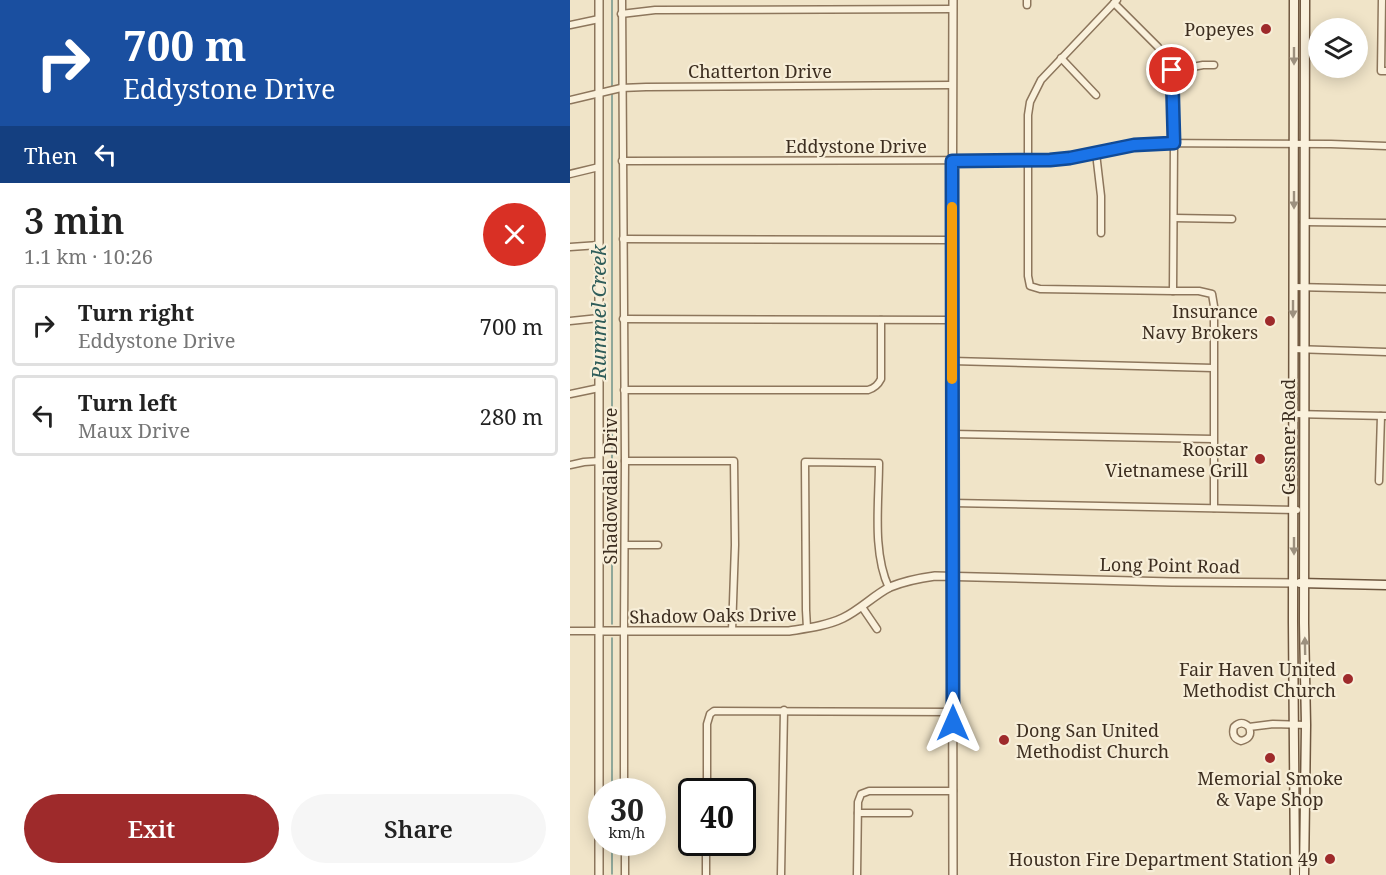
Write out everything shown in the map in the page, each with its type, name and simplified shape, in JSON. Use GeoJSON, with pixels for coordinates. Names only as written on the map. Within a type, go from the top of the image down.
{"type":"FeatureCollection","features":[{"type":"Feature","properties":{"kind":"main road","name":"Gessner Road"},"geometry":{"type":"LineString","coordinates":[[1294,0],[1294,794],[1300,859],[1304,875]]}},
{"type":"Feature","properties":{"kind":"main road","name":"Gessner Road"},"geometry":{"type":"LineString","coordinates":[[1295,875],[1300,859],[1305,794],[1306,725],[1305,0]]}},
{"type":"Feature","properties":{"kind":"main road","name":"Long Point Road"},"geometry":{"type":"LineString","coordinates":[[1294,583],[1386,585]]}},
{"type":"Feature","properties":{"kind":"main road"},"geometry":{"type":"LineString","coordinates":[[1294,794],[1305,794]]}},
{"type":"Feature","properties":{"kind":"street","name":"Shadowdale Drive"},"geometry":{"type":"LineString","coordinates":[[599,0],[602,92],[599,167],[599,875]]}},
{"type":"Feature","properties":{"kind":"street","name":"Shadowdale Drive"},"geometry":{"type":"LineString","coordinates":[[622,0],[618,89],[622,161],[626,545],[624,778]]}},
{"type":"Feature","properties":{"kind":"street"},"geometry":{"type":"LineString","coordinates":[[953,0],[953,875]]}},
{"type":"Feature","properties":{"kind":"street"},"geometry":{"type":"LineString","coordinates":[[1382,0],[1382,71],[1386,71]]}},
{"type":"Feature","properties":{"kind":"street"},"geometry":{"type":"LineString","coordinates":[[1173,291],[1172,70],[1158,47],[1116,2],[1041,80],[1030,102],[1028,115],[1028,276],[1030,286],[1040,289],[1173,291],[1199,291],[1212,294],[1214,306],[1214,508]]}},
{"type":"Feature","properties":{"kind":"street"},"geometry":{"type":"LineString","coordinates":[[621,14],[655,10],[953,9]]}},
{"type":"Feature","properties":{"kind":"street"},"geometry":{"type":"LineString","coordinates":[[570,25],[599,19]]}},
{"type":"Feature","properties":{"kind":"street"},"geometry":{"type":"LineString","coordinates":[[1061,58],[1096,94]]}},
{"type":"Feature","properties":{"kind":"street"},"geometry":{"type":"LineString","coordinates":[[1172,70],[1214,64]]}},
{"type":"Feature","properties":{"kind":"street","name":"Chatterton Drive"},"geometry":{"type":"LineString","coordinates":[[570,100],[618,89],[646,87],[952,86]]}},
{"type":"Feature","properties":{"kind":"street","name":"Eddystone Drive"},"geometry":{"type":"LineString","coordinates":[[622,161],[1028,160],[1070,158],[1134,145],[1174,143],[1386,146]]}},
{"type":"Feature","properties":{"kind":"street"},"geometry":{"type":"LineString","coordinates":[[1096,153],[1101,196],[1101,233]]}},
{"type":"Feature","properties":{"kind":"street"},"geometry":{"type":"LineString","coordinates":[[570,174],[599,167]]}},
{"type":"Feature","properties":{"kind":"street"},"geometry":{"type":"LineString","coordinates":[[1174,218],[1232,219]]}},
{"type":"Feature","properties":{"kind":"street"},"geometry":{"type":"LineString","coordinates":[[1304,222],[1386,223]]}},
{"type":"Feature","properties":{"kind":"street"},"geometry":{"type":"LineString","coordinates":[[623,239],[952,240]]}},
{"type":"Feature","properties":{"kind":"street"},"geometry":{"type":"LineString","coordinates":[[570,247],[599,245]]}},
{"type":"Feature","properties":{"kind":"street"},"geometry":{"type":"LineString","coordinates":[[1294,286],[1386,289]]}},
{"type":"Feature","properties":{"kind":"street"},"geometry":{"type":"LineString","coordinates":[[570,321],[599,318]]}},
{"type":"Feature","properties":{"kind":"street"},"geometry":{"type":"LineString","coordinates":[[623,319],[952,320]]}},
{"type":"Feature","properties":{"kind":"street"},"geometry":{"type":"LineString","coordinates":[[624,390],[868,390],[874,388],[880,379],[881,320]]}},
{"type":"Feature","properties":{"kind":"street"},"geometry":{"type":"LineString","coordinates":[[1293,349],[1386,352]]}},
{"type":"Feature","properties":{"kind":"street"},"geometry":{"type":"LineString","coordinates":[[952,361],[1213,368]]}},
{"type":"Feature","properties":{"kind":"street"},"geometry":{"type":"LineString","coordinates":[[570,394],[599,388]]}},
{"type":"Feature","properties":{"kind":"street"},"geometry":{"type":"LineString","coordinates":[[1293,414],[1383,416],[1379,481]]}},
{"type":"Feature","properties":{"kind":"street"},"geometry":{"type":"LineString","coordinates":[[952,434],[1213,439]]}},
{"type":"Feature","properties":{"kind":"street"},"geometry":{"type":"LineString","coordinates":[[570,465],[599,461]]}},
{"type":"Feature","properties":{"kind":"street"},"geometry":{"type":"LineString","coordinates":[[625,461],[734,461],[735,545],[732,630]]}},
{"type":"Feature","properties":{"kind":"street"},"geometry":{"type":"LineString","coordinates":[[807,628],[805,462],[879,463],[878,545],[883,575],[889,588]]}},
{"type":"Feature","properties":{"kind":"street"},"geometry":{"type":"LineString","coordinates":[[952,503],[1305,510]]}},
{"type":"Feature","properties":{"kind":"street"},"geometry":{"type":"LineString","coordinates":[[626,545],[658,545]]}},
{"type":"Feature","properties":{"kind":"street","name":"Shadow Oaks Drive"},"geometry":{"type":"LineString","coordinates":[[570,632],[789,631],[825,625],[844,618],[889,588],[918,579],[953,576]]}},
{"type":"Feature","properties":{"kind":"street","name":"Long Point Road"},"geometry":{"type":"LineString","coordinates":[[953,576],[1294,583]]}},
{"type":"Feature","properties":{"kind":"street"},"geometry":{"type":"LineString","coordinates":[[862,607],[877,629]]}},
{"type":"Feature","properties":{"kind":"street"},"geometry":{"type":"LineString","coordinates":[[781,875],[784,710]]}},
{"type":"Feature","properties":{"kind":"street"},"geometry":{"type":"LineString","coordinates":[[707,778],[708,718],[714,711],[953,712]]}},
{"type":"Feature","properties":{"kind":"street"},"geometry":{"type":"LineString","coordinates":[[1250,728],[1263,724],[1306,725]]}},
{"type":"Feature","properties":{"kind":"street"},"geometry":{"type":"LineString","coordinates":[[857,875],[858,802],[861,794],[869,791],[953,791]]}},
{"type":"Feature","properties":{"kind":"street"},"geometry":{"type":"LineString","coordinates":[[858,813],[909,813]]}},
{"type":"Feature","properties":{"kind":"street"},"geometry":{"type":"LineString","coordinates":[[625,856],[625,875]]}},
{"type":"Feature","properties":{"kind":"street"},"geometry":{"type":"LineString","coordinates":[[706,856],[706,875]]}},
{"type":"Feature","properties":{"kind":"waterway","name":"Rummel Creek"},"geometry":{"type":"LineString","coordinates":[[612,0],[612,89]]}},
{"type":"Feature","properties":{"kind":"waterway","name":"Rummel Creek"},"geometry":{"type":"LineString","coordinates":[[612,94],[612,624]]}},
{"type":"Feature","properties":{"kind":"waterway","name":"Rummel Creek"},"geometry":{"type":"LineString","coordinates":[[612,638],[612,778]]}},
{"type":"Feature","properties":{"kind":"waterway","name":"Rummel Creek"},"geometry":{"type":"LineString","coordinates":[[612,856],[612,874]]}},
{"type":"Feature","properties":{"kind":"slow traffic"},"geometry":{"type":"LineString","coordinates":[[952,207],[952,379]]}},
{"type":"Feature","properties":{"kind":"place","name":"Popeyes"},"geometry":{"type":"Point","coordinates":[1266,29]}},
{"type":"Feature","properties":{"kind":"place","name":"Insurance Navy Brokers"},"geometry":{"type":"Point","coordinates":[1270,321]}},
{"type":"Feature","properties":{"kind":"place","name":"Roostar Vietnamese Grill"},"geometry":{"type":"Point","coordinates":[1260,459]}},
{"type":"Feature","properties":{"kind":"place","name":"Fair Haven United Methodist Church"},"geometry":{"type":"Point","coordinates":[1348,679]}},
{"type":"Feature","properties":{"kind":"place","name":"Dong San United Methodist Church"},"geometry":{"type":"Point","coordinates":[1004,740]}},
{"type":"Feature","properties":{"kind":"place","name":"Memorial Smoke & Vape Shop"},"geometry":{"type":"Point","coordinates":[1270,758]}},
{"type":"Feature","properties":{"kind":"place","name":"Houston Fire Department Station 49"},"geometry":{"type":"Point","coordinates":[1330,859]}},
{"type":"Feature","properties":{"kind":"route"},"geometry":{"type":"LineString","coordinates":[[953,723],[952,161],[1050,160],[1134,145],[1174,143],[1172,70]]}}]}
